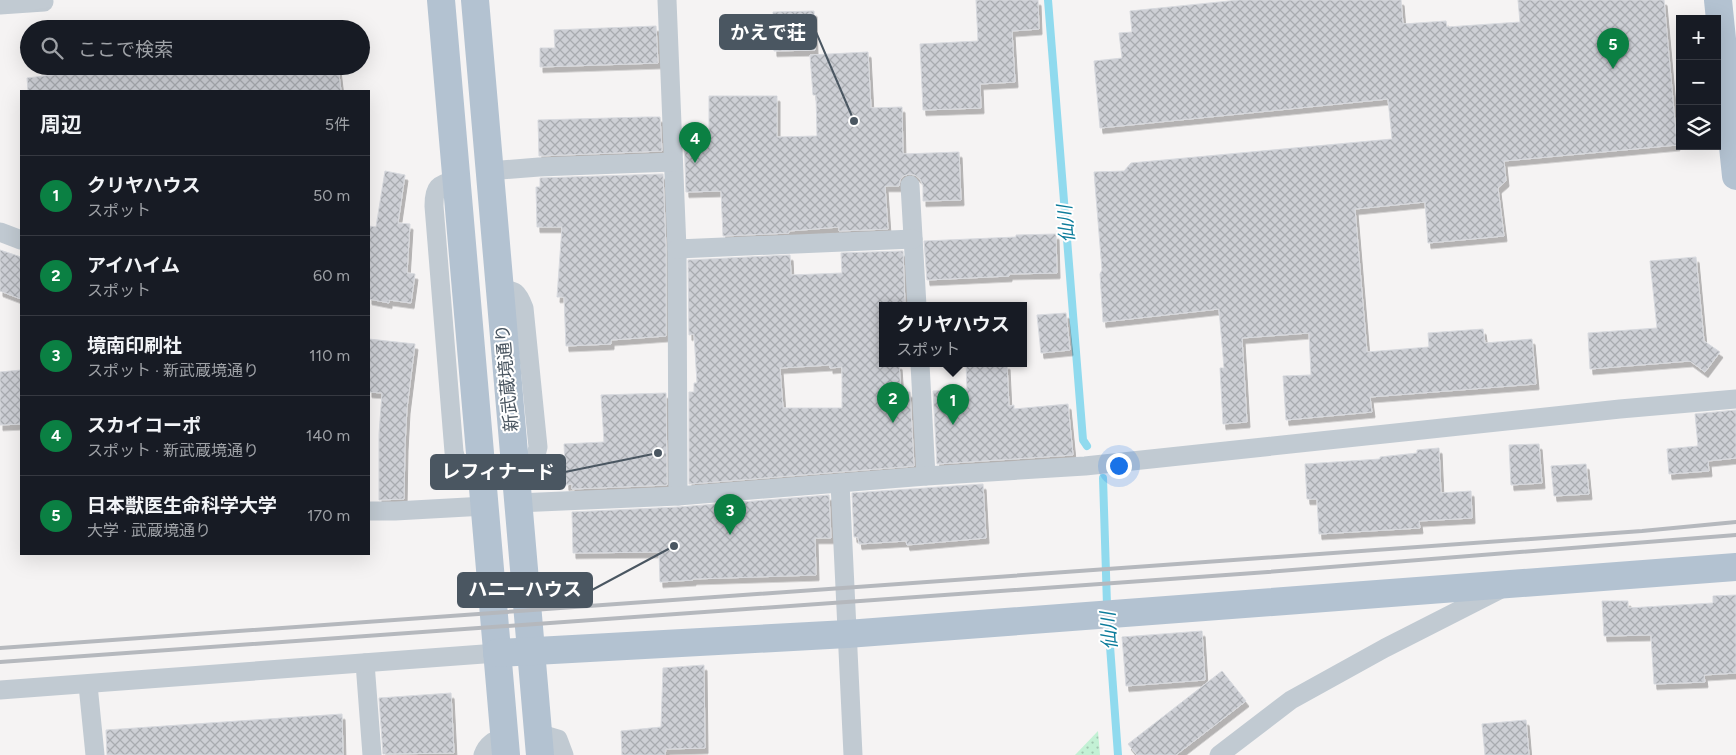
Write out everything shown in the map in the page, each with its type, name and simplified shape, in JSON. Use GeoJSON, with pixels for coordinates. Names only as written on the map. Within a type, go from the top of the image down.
{"type":"FeatureCollection","features":[{"type":"Feature","properties":{"kind":"main road","name":"新武蔵境通り"},"geometry":{"type":"LineString","coordinates":[[441,0],[505,746]]}},
{"type":"Feature","properties":{"kind":"main road","name":"新武蔵境通り"},"geometry":{"type":"LineString","coordinates":[[475,0],[539,745]]}},
{"type":"Feature","properties":{"kind":"main road"},"geometry":{"type":"LineString","coordinates":[[1718,0],[1736,176]]}},
{"type":"Feature","properties":{"kind":"main road"},"geometry":{"type":"LineString","coordinates":[[497,654],[847,634],[1736,567]]}},
{"type":"Feature","properties":{"kind":"street"},"geometry":{"type":"LineString","coordinates":[[667,0],[677,249],[678,496]]}},
{"type":"Feature","properties":{"kind":"street"},"geometry":{"type":"LineString","coordinates":[[0,5],[19,2],[44,2]]}},
{"type":"Feature","properties":{"kind":"street"},"geometry":{"type":"LineString","coordinates":[[489,171],[539,167],[673,162]]}},
{"type":"Feature","properties":{"kind":"street"},"geometry":{"type":"LineString","coordinates":[[910,185],[916,302]]}},
{"type":"Feature","properties":{"kind":"street"},"geometry":{"type":"LineString","coordinates":[[0,232],[20,240]]}},
{"type":"Feature","properties":{"kind":"street"},"geometry":{"type":"LineString","coordinates":[[677,249],[913,240]]}},
{"type":"Feature","properties":{"kind":"street"},"geometry":{"type":"LineString","coordinates":[[920,367],[926,476]]}},
{"type":"Feature","properties":{"kind":"street"},"geometry":{"type":"LineString","coordinates":[[517,502],[678,496],[926,476],[1085,466],[1620,409],[1736,400]]}},
{"type":"Feature","properties":{"kind":"street"},"geometry":{"type":"LineString","coordinates":[[840,483],[853,755]]}},
{"type":"Feature","properties":{"kind":"street"},"geometry":{"type":"LineString","coordinates":[[370,511],[485,506]]}},
{"type":"Feature","properties":{"kind":"street"},"geometry":{"type":"LineString","coordinates":[[1219,755],[1291,700],[1452,612],[1510,585]]}},
{"type":"Feature","properties":{"kind":"street"},"geometry":{"type":"LineString","coordinates":[[0,690],[497,654]]}},
{"type":"Feature","properties":{"kind":"street"},"geometry":{"type":"LineString","coordinates":[[365,663],[372,755]]}},
{"type":"Feature","properties":{"kind":"street"},"geometry":{"type":"LineString","coordinates":[[88,685],[95,755]]}},
{"type":"Feature","properties":{"kind":"street"},"geometry":{"type":"LineString","coordinates":[[539,745],[548,736],[558,738],[564,755]]}},
{"type":"Feature","properties":{"kind":"street"},"geometry":{"type":"LineString","coordinates":[[483,755],[492,741],[505,746]]}},
{"type":"Feature","properties":{"kind":"green space"},"geometry":{"type":"Polygon","coordinates":[[[1098,731],[1100,755],[1075,755],[1098,731]]]}},
{"type":"Feature","properties":{"kind":"building"},"geometry":{"type":"Polygon","coordinates":[[[976,0],[1038,0],[1039,29],[1012,31],[1015,82],[980,84],[981,108],[923,110],[920,44],[978,41],[976,0]]]}},
{"type":"Feature","properties":{"kind":"building"},"geometry":{"type":"Polygon","coordinates":[[[1239,0],[1401,0],[1403,24],[1446,21],[1447,27],[1520,22],[1518,0],[1664,0],[1676,145],[1504,161],[1506,181],[1498,188],[1504,236],[1428,243],[1425,202],[1355,209],[1367,352],[1429,347],[1428,333],[1483,329],[1485,343],[1532,339],[1536,384],[1370,397],[1372,412],[1286,420],[1283,376],[1311,375],[1309,333],[1242,338],[1247,422],[1223,424],[1220,368],[1224,368],[1219,309],[1103,322],[1100,274],[1102,270],[1094,172],[1124,171],[1131,163],[1392,139],[1388,99],[1100,128],[1094,61],[1122,58],[1119,33],[1132,32],[1130,11],[1239,0]]]}},
{"type":"Feature","properties":{"kind":"building"},"geometry":{"type":"Polygon","coordinates":[[[814,11],[815,50],[774,51],[773,12],[814,11]]]}},
{"type":"Feature","properties":{"kind":"building"},"geometry":{"type":"Polygon","coordinates":[[[656,26],[658,63],[540,67],[540,48],[555,48],[554,30],[656,26]]]}},
{"type":"Feature","properties":{"kind":"building"},"geometry":{"type":"Polygon","coordinates":[[[868,52],[871,108],[902,107],[903,154],[959,152],[961,200],[923,201],[923,185],[920,179],[915,175],[909,174],[903,176],[899,186],[885,186],[888,229],[839,231],[839,227],[789,231],[789,233],[723,236],[721,191],[686,192],[684,134],[709,133],[709,96],[777,96],[777,137],[817,136],[816,95],[813,95],[810,55],[868,52]]]}},
{"type":"Feature","properties":{"kind":"building"},"geometry":{"type":"Polygon","coordinates":[[[52,75],[339,75],[341,90],[28,90],[27,78],[52,75]]]}},
{"type":"Feature","properties":{"kind":"building"},"geometry":{"type":"Polygon","coordinates":[[[660,117],[662,151],[539,156],[538,120],[660,117]]]}},
{"type":"Feature","properties":{"kind":"building"},"geometry":{"type":"Polygon","coordinates":[[[385,171],[405,175],[398,223],[410,224],[407,273],[415,274],[411,303],[389,300],[389,303],[370,299],[370,226],[376,227],[385,171]]]}},
{"type":"Feature","properties":{"kind":"building"},"geometry":{"type":"Polygon","coordinates":[[[663,174],[666,249],[666,336],[611,340],[611,344],[566,346],[564,297],[557,297],[562,227],[537,227],[536,187],[540,187],[540,178],[663,174]]]}},
{"type":"Feature","properties":{"kind":"building"},"geometry":{"type":"Polygon","coordinates":[[[1056,234],[1057,273],[1009,274],[1009,276],[927,280],[924,241],[1056,234]]]}},
{"type":"Feature","properties":{"kind":"building"},"geometry":{"type":"Polygon","coordinates":[[[0,250],[20,257],[20,299],[0,291],[0,250]]]}},
{"type":"Feature","properties":{"kind":"building"},"geometry":{"type":"Polygon","coordinates":[[[903,251],[905,302],[879,302],[879,367],[899,367],[901,392],[910,392],[914,466],[689,484],[689,392],[694,392],[694,383],[697,383],[694,334],[689,335],[688,260],[790,255],[791,275],[842,273],[841,253],[903,251]],[[830,365],[780,368],[783,408],[842,408],[842,367],[830,368],[830,365]]]}},
{"type":"Feature","properties":{"kind":"building"},"geometry":{"type":"Polygon","coordinates":[[[1696,257],[1704,341],[1720,352],[1705,372],[1690,361],[1590,369],[1588,333],[1657,328],[1650,261],[1696,257]]]}},
{"type":"Feature","properties":{"kind":"building"},"geometry":{"type":"Polygon","coordinates":[[[1066,313],[1070,350],[1041,353],[1037,315],[1066,313]]]}},
{"type":"Feature","properties":{"kind":"building"},"geometry":{"type":"Polygon","coordinates":[[[370,339],[415,344],[407,408],[404,499],[379,500],[379,434],[382,393],[370,392],[370,339]]]}},
{"type":"Feature","properties":{"kind":"building"},"geometry":{"type":"Polygon","coordinates":[[[966,367],[1007,367],[1009,406],[1014,405],[1014,409],[1068,404],[1073,455],[937,464],[933,391],[967,389],[966,367]]]}},
{"type":"Feature","properties":{"kind":"building"},"geometry":{"type":"Polygon","coordinates":[[[20,370],[20,424],[0,425],[0,372],[20,370]]]}},
{"type":"Feature","properties":{"kind":"building"},"geometry":{"type":"Polygon","coordinates":[[[666,393],[667,485],[572,489],[572,484],[566,485],[564,444],[604,442],[601,395],[666,393]]]}},
{"type":"Feature","properties":{"kind":"building"},"geometry":{"type":"Polygon","coordinates":[[[1736,410],[1736,458],[1708,461],[1709,471],[1669,474],[1667,449],[1698,446],[1695,414],[1736,410]]]}},
{"type":"Feature","properties":{"kind":"building"},"geometry":{"type":"Polygon","coordinates":[[[1539,444],[1542,483],[1511,485],[1509,445],[1539,444]]]}},
{"type":"Feature","properties":{"kind":"building"},"geometry":{"type":"Polygon","coordinates":[[[1439,448],[1441,493],[1471,491],[1472,518],[1419,521],[1420,528],[1319,534],[1317,499],[1307,499],[1305,464],[1380,459],[1380,457],[1417,453],[1417,450],[1439,448]]]}},
{"type":"Feature","properties":{"kind":"building"},"geometry":{"type":"Polygon","coordinates":[[[1586,464],[1589,494],[1554,496],[1551,466],[1586,464]]]}},
{"type":"Feature","properties":{"kind":"building"},"geometry":{"type":"Polygon","coordinates":[[[983,484],[986,538],[907,545],[906,541],[859,544],[858,537],[854,537],[852,493],[983,484]]]}},
{"type":"Feature","properties":{"kind":"building"},"geometry":{"type":"Polygon","coordinates":[[[829,495],[831,538],[815,538],[816,575],[693,579],[660,582],[659,552],[573,553],[572,512],[679,507],[829,495]]]}},
{"type":"Feature","properties":{"kind":"building"},"geometry":{"type":"Polygon","coordinates":[[[1736,595],[1736,673],[1704,675],[1705,682],[1654,684],[1651,635],[1604,636],[1602,601],[1628,601],[1628,608],[1713,603],[1713,596],[1736,595]]]}},
{"type":"Feature","properties":{"kind":"building"},"geometry":{"type":"Polygon","coordinates":[[[1202,631],[1205,680],[1126,686],[1122,637],[1202,631]]]}},
{"type":"Feature","properties":{"kind":"building"},"geometry":{"type":"Polygon","coordinates":[[[704,665],[705,748],[666,749],[665,755],[622,755],[621,731],[661,727],[663,668],[704,665]]]}},
{"type":"Feature","properties":{"kind":"building"},"geometry":{"type":"Polygon","coordinates":[[[1222,671],[1246,701],[1176,755],[1137,755],[1128,744],[1222,671]]]}},
{"type":"Feature","properties":{"kind":"building"},"geometry":{"type":"Polygon","coordinates":[[[451,693],[454,753],[383,754],[379,698],[451,693]]]}},
{"type":"Feature","properties":{"kind":"building"},"geometry":{"type":"Polygon","coordinates":[[[342,714],[343,755],[107,755],[106,730],[342,714]]]}},
{"type":"Feature","properties":{"kind":"building"},"geometry":{"type":"Polygon","coordinates":[[[1526,720],[1529,755],[1485,755],[1482,724],[1526,720]]]}},
{"type":"Feature","properties":{"kind":"waterway","name":"仙川"},"geometry":{"type":"LineString","coordinates":[[1048,0],[1083,440],[1087,446]]}},
{"type":"Feature","properties":{"kind":"waterway","name":"仙川"},"geometry":{"type":"LineString","coordinates":[[1103,478],[1107,605],[1118,755]]}},
{"type":"Feature","properties":{"kind":"railway"},"geometry":{"type":"LineString","coordinates":[[0,648],[1642,531],[1736,522]]}},
{"type":"Feature","properties":{"kind":"railway"},"geometry":{"type":"LineString","coordinates":[[0,662],[1268,572],[1736,535]]}},
{"type":"Feature","properties":{"kind":"place","name":"日本獣医生命科学大学"},"geometry":{"type":"Point","coordinates":[1613,69]}},
{"type":"Feature","properties":{"kind":"place","name":"かえで荘"},"geometry":{"type":"Point","coordinates":[854,121]}},
{"type":"Feature","properties":{"kind":"place","name":"スカイコーポ"},"geometry":{"type":"Point","coordinates":[695,163]}},
{"type":"Feature","properties":{"kind":"place","name":"アイハイム"},"geometry":{"type":"Point","coordinates":[893,423]}},
{"type":"Feature","properties":{"kind":"place","name":"クリヤハウス"},"geometry":{"type":"Point","coordinates":[953,425]}},
{"type":"Feature","properties":{"kind":"place","name":"レフィナード"},"geometry":{"type":"Point","coordinates":[658,453]}},
{"type":"Feature","properties":{"kind":"place","name":"境南印刷社"},"geometry":{"type":"Point","coordinates":[730,535]}},
{"type":"Feature","properties":{"kind":"place","name":"ハニーハウス"},"geometry":{"type":"Point","coordinates":[674,546]}}]}
